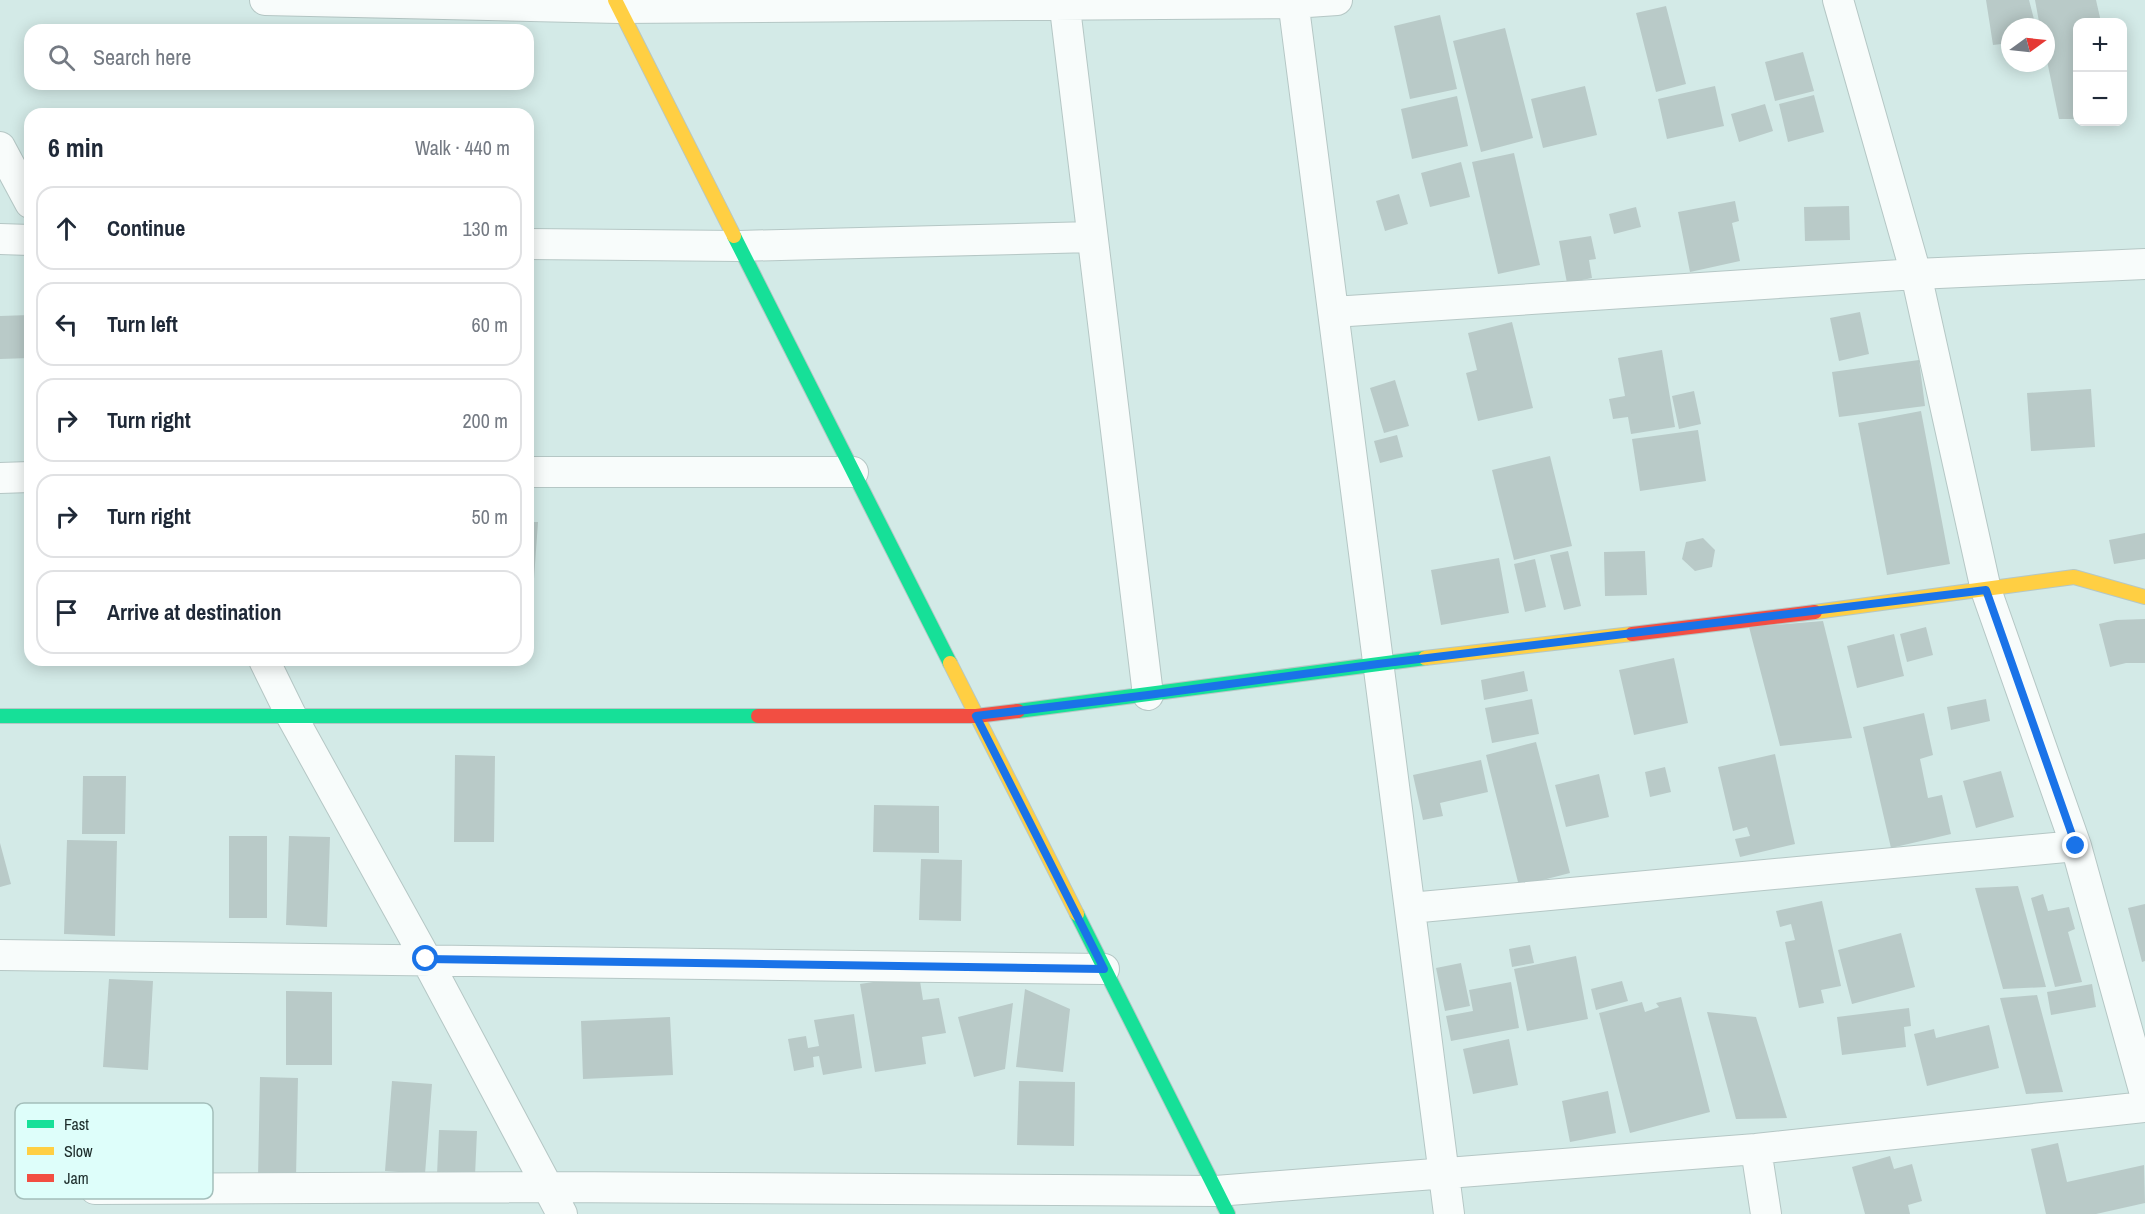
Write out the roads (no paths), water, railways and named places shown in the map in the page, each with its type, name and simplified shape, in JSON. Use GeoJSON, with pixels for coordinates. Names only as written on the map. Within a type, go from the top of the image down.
{"type":"FeatureCollection","features":[{"type":"Feature","properties":{"kind":"street"},"geometry":{"type":"LineString","coordinates":[[265,0],[617,4],[1337,0]]}},
{"type":"Feature","properties":{"kind":"street"},"geometry":{"type":"LineString","coordinates":[[1838,0],[1916,274],[1986,590],[2076,846],[2145,1094]]}},
{"type":"Feature","properties":{"kind":"street"},"geometry":{"type":"LineString","coordinates":[[1293,1],[1449,1214]]}},
{"type":"Feature","properties":{"kind":"street"},"geometry":{"type":"LineString","coordinates":[[1064,2],[1148,695]]}},
{"type":"Feature","properties":{"kind":"street"},"geometry":{"type":"LineString","coordinates":[[617,4],[1222,1203]]}},
{"type":"Feature","properties":{"kind":"street"},"geometry":{"type":"LineString","coordinates":[[0,147],[24,192]]}},
{"type":"Feature","properties":{"kind":"street"},"geometry":{"type":"LineString","coordinates":[[534,244],[739,246],[1092,237]]}},
{"type":"Feature","properties":{"kind":"street"},"geometry":{"type":"LineString","coordinates":[[0,239],[24,240]]}},
{"type":"Feature","properties":{"kind":"street"},"geometry":{"type":"LineString","coordinates":[[1333,312],[1916,274],[2145,264]]}},
{"type":"Feature","properties":{"kind":"street"},"geometry":{"type":"LineString","coordinates":[[534,472],[853,472]]}},
{"type":"Feature","properties":{"kind":"street"},"geometry":{"type":"LineString","coordinates":[[0,478],[24,477]]}},
{"type":"Feature","properties":{"kind":"street"},"geometry":{"type":"LineString","coordinates":[[0,716],[291,714],[976,716],[1378,664],[1986,590],[2074,577],[2145,597]]}},
{"type":"Feature","properties":{"kind":"street"},"geometry":{"type":"LineString","coordinates":[[267,666],[562,1214]]}},
{"type":"Feature","properties":{"kind":"street"},"geometry":{"type":"LineString","coordinates":[[1410,908],[2076,846]]}},
{"type":"Feature","properties":{"kind":"street"},"geometry":{"type":"LineString","coordinates":[[0,955],[1104,969]]}},
{"type":"Feature","properties":{"kind":"street"},"geometry":{"type":"LineString","coordinates":[[213,1188],[549,1187],[1222,1203],[1445,1175],[1756,1149],[2145,1107]]}},
{"type":"Feature","properties":{"kind":"street"},"geometry":{"type":"LineString","coordinates":[[1756,1149],[1766,1214]]}}]}
